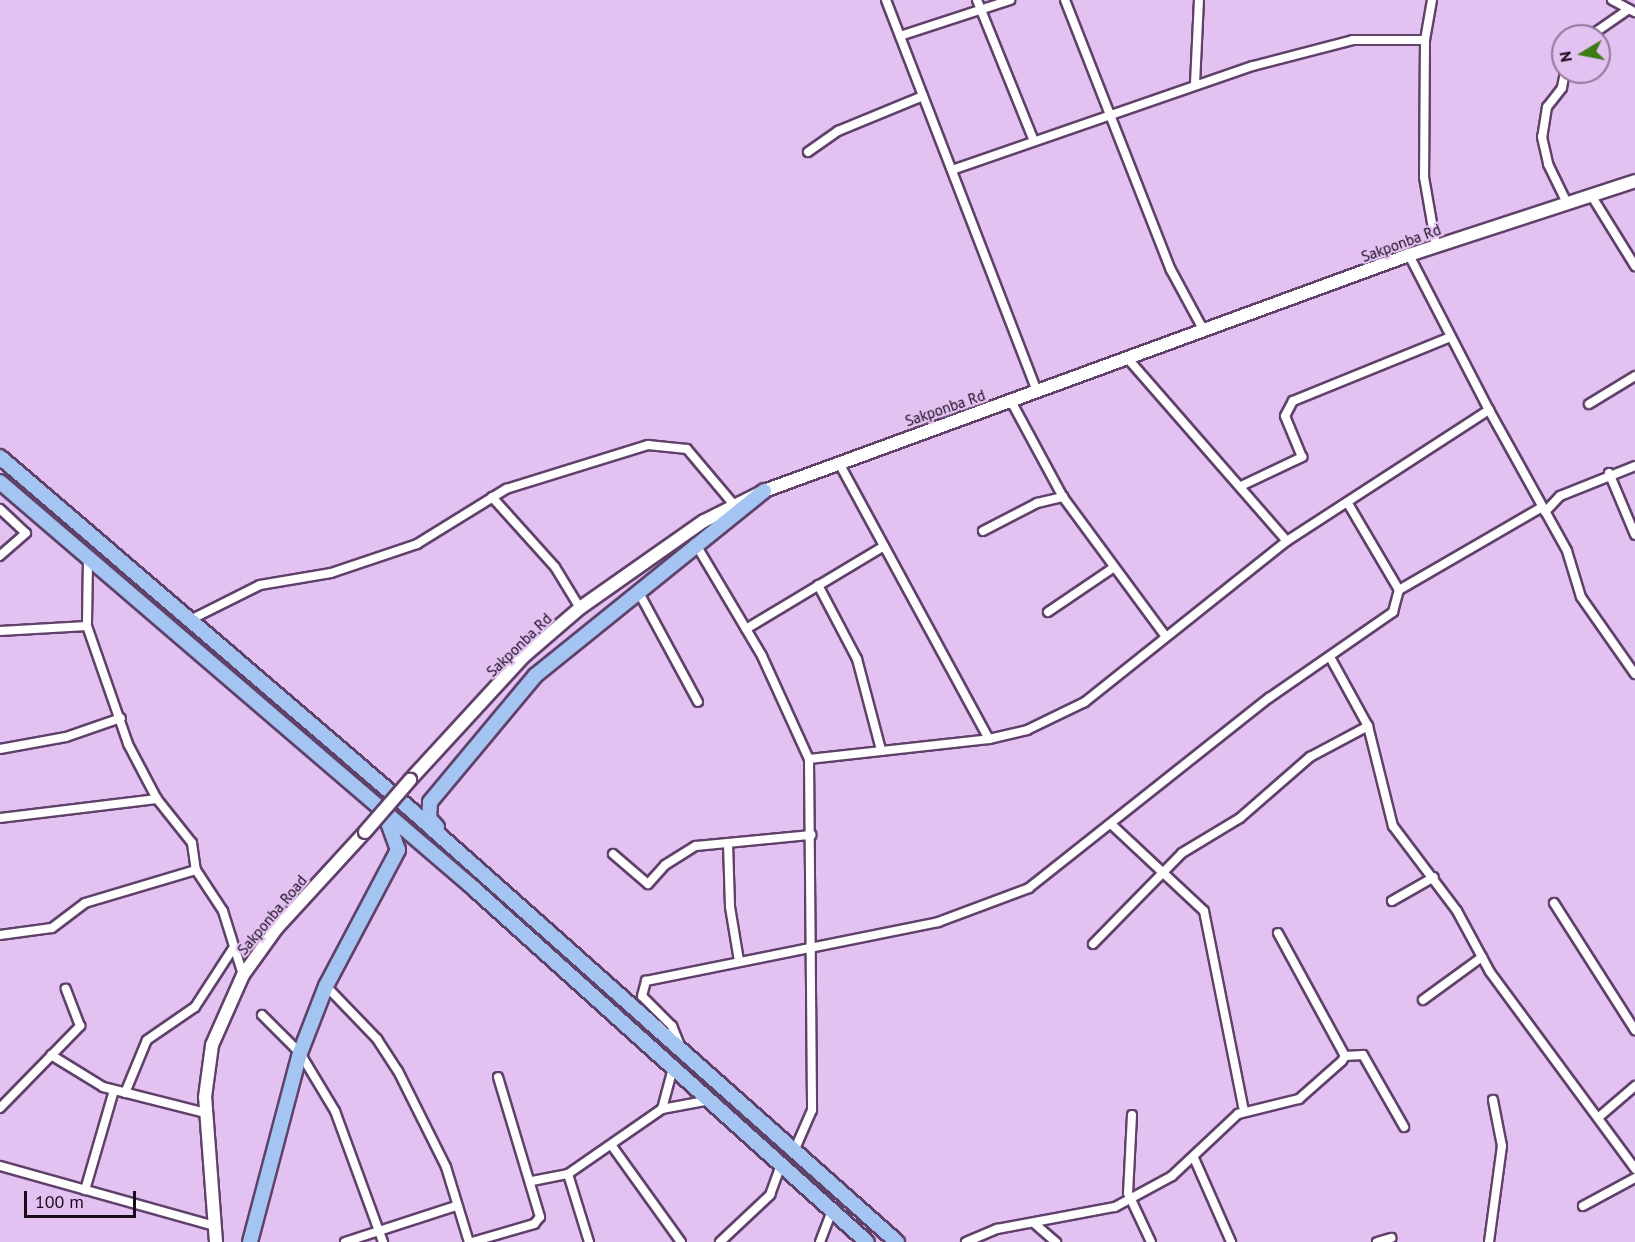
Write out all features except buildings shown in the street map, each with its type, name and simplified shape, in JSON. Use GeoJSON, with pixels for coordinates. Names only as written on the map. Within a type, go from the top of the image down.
{"type":"FeatureCollection","features":[{"type":"Feature","properties":{"kind":"highway"},"geometry":{"type":"LineString","coordinates":[[0,457],[346,754],[683,1055],[795,1149],[897,1242]]}},
{"type":"Feature","properties":{"kind":"highway"},"geometry":{"type":"LineString","coordinates":[[0,482],[454,872],[867,1242]]}},
{"type":"Feature","properties":{"kind":"highway"},"geometry":{"type":"LineString","coordinates":[[346,754],[407,801],[422,806],[430,802],[536,675],[695,542],[764,491]]}},
{"type":"Feature","properties":{"kind":"highway"},"geometry":{"type":"LineString","coordinates":[[250,1242],[303,1046],[326,986],[398,850],[390,823],[340,774]]}},
{"type":"Feature","properties":{"kind":"highway"},"geometry":{"type":"LineString","coordinates":[[430,802],[429,818],[469,862]]}},
{"type":"Feature","properties":{"kind":"highway"},"geometry":{"type":"LineString","coordinates":[[398,850],[416,847],[454,872]]}},
{"type":"Feature","properties":{"kind":"main road","name":"Sakponba Rd"},"geometry":{"type":"LineString","coordinates":[[365,832],[523,657],[580,608],[704,521],[764,491],[839,463],[1129,360],[1409,255],[1635,181]]}},
{"type":"Feature","properties":{"kind":"main road","name":"Sakponba Road"},"geometry":{"type":"LineString","coordinates":[[216,1242],[206,1113],[212,1045],[243,975],[276,929],[365,832]]}},
{"type":"Feature","properties":{"kind":"street"},"geometry":{"type":"LineString","coordinates":[[886,0],[1037,392]]}},
{"type":"Feature","properties":{"kind":"street"},"geometry":{"type":"LineString","coordinates":[[976,0],[1034,141]]}},
{"type":"Feature","properties":{"kind":"street"},"geometry":{"type":"LineString","coordinates":[[900,36],[1010,0]]}},
{"type":"Feature","properties":{"kind":"street"},"geometry":{"type":"LineString","coordinates":[[1065,0],[1171,270],[1204,331]]}},
{"type":"Feature","properties":{"kind":"street"},"geometry":{"type":"LineString","coordinates":[[1195,84],[1199,0]]}},
{"type":"Feature","properties":{"kind":"street"},"geometry":{"type":"LineString","coordinates":[[1432,0],[1425,40],[1424,177],[1436,246]]}},
{"type":"Feature","properties":{"kind":"street"},"geometry":{"type":"LineString","coordinates":[[1612,0],[1632,10]]}},
{"type":"Feature","properties":{"kind":"street"},"geometry":{"type":"LineString","coordinates":[[1609,24],[1632,10]]}},
{"type":"Feature","properties":{"kind":"street"},"geometry":{"type":"LineString","coordinates":[[952,170],[1195,84],[1353,40],[1425,40]]}},
{"type":"Feature","properties":{"kind":"street"},"geometry":{"type":"LineString","coordinates":[[1563,84],[1547,107],[1542,136],[1548,164],[1567,203]]}},
{"type":"Feature","properties":{"kind":"street"},"geometry":{"type":"LineString","coordinates":[[808,152],[838,131],[923,96]]}},
{"type":"Feature","properties":{"kind":"street"},"geometry":{"type":"LineString","coordinates":[[1591,195],[1635,266]]}},
{"type":"Feature","properties":{"kind":"street"},"geometry":{"type":"LineString","coordinates":[[1409,255],[1489,410],[1567,551],[1581,597],[1635,674]]}},
{"type":"Feature","properties":{"kind":"street"},"geometry":{"type":"LineString","coordinates":[[1241,486],[1302,457],[1285,416],[1293,402],[1451,337]]}},
{"type":"Feature","properties":{"kind":"street"},"geometry":{"type":"LineString","coordinates":[[1129,360],[1287,541]]}},
{"type":"Feature","properties":{"kind":"street"},"geometry":{"type":"LineString","coordinates":[[1588,404],[1635,376]]}},
{"type":"Feature","properties":{"kind":"street"},"geometry":{"type":"LineString","coordinates":[[1011,401],[1064,497],[1113,568],[1164,634]]}},
{"type":"Feature","properties":{"kind":"street"},"geometry":{"type":"LineString","coordinates":[[809,759],[989,739],[1027,730],[1085,702],[1164,634],[1287,541],[1349,505],[1489,410]]}},
{"type":"Feature","properties":{"kind":"street"},"geometry":{"type":"LineString","coordinates":[[190,620],[260,585],[331,573],[417,544],[492,497],[548,474],[664,443],[687,449],[735,506]]}},
{"type":"Feature","properties":{"kind":"street"},"geometry":{"type":"LineString","coordinates":[[839,463],[989,739]]}},
{"type":"Feature","properties":{"kind":"street"},"geometry":{"type":"LineString","coordinates":[[1399,590],[1544,510],[1560,496],[1610,473],[1635,466]]}},
{"type":"Feature","properties":{"kind":"street"},"geometry":{"type":"LineString","coordinates":[[1610,473],[1635,533]]}},
{"type":"Feature","properties":{"kind":"street"},"geometry":{"type":"LineString","coordinates":[[0,496],[15,494]]}},
{"type":"Feature","properties":{"kind":"street"},"geometry":{"type":"LineString","coordinates":[[492,497],[555,567],[580,608]]}},
{"type":"Feature","properties":{"kind":"street"},"geometry":{"type":"LineString","coordinates":[[982,531],[1036,503],[1064,497]]}},
{"type":"Feature","properties":{"kind":"street"},"geometry":{"type":"LineString","coordinates":[[683,1055],[672,1026],[642,996],[642,983],[739,961],[814,948],[979,910],[1029,888],[1269,698],[1393,612],[1399,590],[1349,505]]}},
{"type":"Feature","properties":{"kind":"street"},"geometry":{"type":"LineString","coordinates":[[0,509],[26,533],[0,556]]}},
{"type":"Feature","properties":{"kind":"street"},"geometry":{"type":"LineString","coordinates":[[695,542],[746,629],[809,759],[814,948],[812,1110],[795,1149]]}},
{"type":"Feature","properties":{"kind":"street"},"geometry":{"type":"LineString","coordinates":[[746,629],[884,546]]}},
{"type":"Feature","properties":{"kind":"street"},"geometry":{"type":"LineString","coordinates":[[88,558],[87,626],[121,718],[128,744],[158,799],[192,843],[196,870],[223,911],[243,975]]}},
{"type":"Feature","properties":{"kind":"street"},"geometry":{"type":"LineString","coordinates":[[1048,612],[1113,568]]}},
{"type":"Feature","properties":{"kind":"street"},"geometry":{"type":"LineString","coordinates":[[818,585],[857,659],[881,750]]}},
{"type":"Feature","properties":{"kind":"street"},"geometry":{"type":"LineString","coordinates":[[638,591],[698,702]]}},
{"type":"Feature","properties":{"kind":"street"},"geometry":{"type":"LineString","coordinates":[[0,631],[87,626]]}},
{"type":"Feature","properties":{"kind":"street"},"geometry":{"type":"LineString","coordinates":[[1330,657],[1368,726],[1386,783],[1387,815],[1434,877],[1482,957],[1635,1169]]}},
{"type":"Feature","properties":{"kind":"street"},"geometry":{"type":"LineString","coordinates":[[0,749],[66,737],[121,718]]}},
{"type":"Feature","properties":{"kind":"street"},"geometry":{"type":"LineString","coordinates":[[1093,944],[1135,905],[1161,872],[1240,818],[1310,757],[1368,726]]}},
{"type":"Feature","properties":{"kind":"street"},"geometry":{"type":"LineString","coordinates":[[0,818],[158,799]]}},
{"type":"Feature","properties":{"kind":"street"},"geometry":{"type":"LineString","coordinates":[[1111,824],[1204,911],[1244,1112]]}},
{"type":"Feature","properties":{"kind":"street"},"geometry":{"type":"LineString","coordinates":[[613,854],[648,884],[681,853],[728,843],[811,835]]}},
{"type":"Feature","properties":{"kind":"street"},"geometry":{"type":"LineString","coordinates":[[728,843],[730,907],[739,961]]}},
{"type":"Feature","properties":{"kind":"street"},"geometry":{"type":"LineString","coordinates":[[0,935],[52,928],[85,903],[196,870]]}},
{"type":"Feature","properties":{"kind":"street"},"geometry":{"type":"LineString","coordinates":[[1392,901],[1434,877]]}},
{"type":"Feature","properties":{"kind":"street"},"geometry":{"type":"LineString","coordinates":[[1554,903],[1635,1030]]}},
{"type":"Feature","properties":{"kind":"street"},"geometry":{"type":"LineString","coordinates":[[1278,933],[1345,1056]]}},
{"type":"Feature","properties":{"kind":"street"},"geometry":{"type":"LineString","coordinates":[[125,1093],[147,1040],[195,1007],[234,947]]}},
{"type":"Feature","properties":{"kind":"street"},"geometry":{"type":"LineString","coordinates":[[1423,1000],[1482,957]]}},
{"type":"Feature","properties":{"kind":"street"},"geometry":{"type":"LineString","coordinates":[[326,986],[377,1039],[398,1071],[446,1167],[456,1206],[470,1242],[534,1224],[540,1217],[532,1181],[498,1077]]}},
{"type":"Feature","properties":{"kind":"street"},"geometry":{"type":"LineString","coordinates":[[0,1108],[3,1097],[80,1026],[66,989]]}},
{"type":"Feature","properties":{"kind":"street"},"geometry":{"type":"LineString","coordinates":[[262,1015],[287,1037],[303,1046],[335,1111],[383,1242]]}},
{"type":"Feature","properties":{"kind":"street"},"geometry":{"type":"LineString","coordinates":[[287,1037],[303,1046]]}},
{"type":"Feature","properties":{"kind":"street"},"geometry":{"type":"LineString","coordinates":[[51,1055],[114,1090],[206,1113]]}},
{"type":"Feature","properties":{"kind":"street"},"geometry":{"type":"LineString","coordinates":[[966,1242],[997,1229],[1035,1224],[1130,1198],[1194,1158],[1244,1112],[1307,1095],[1345,1056],[1363,1055],[1404,1127]]}},
{"type":"Feature","properties":{"kind":"street"},"geometry":{"type":"LineString","coordinates":[[662,1109],[673,1068]]}},
{"type":"Feature","properties":{"kind":"street"},"geometry":{"type":"LineString","coordinates":[[1599,1117],[1635,1086]]}},
{"type":"Feature","properties":{"kind":"street"},"geometry":{"type":"LineString","coordinates":[[85,1190],[114,1090]]}},
{"type":"Feature","properties":{"kind":"street"},"geometry":{"type":"LineString","coordinates":[[532,1181],[568,1174],[612,1146],[662,1109],[710,1100]]}},
{"type":"Feature","properties":{"kind":"street"},"geometry":{"type":"LineString","coordinates":[[1489,1242],[1502,1146],[1493,1100]]}},
{"type":"Feature","properties":{"kind":"street"},"geometry":{"type":"LineString","coordinates":[[1132,1115],[1130,1198],[1151,1242]]}},
{"type":"Feature","properties":{"kind":"street"},"geometry":{"type":"LineString","coordinates":[[612,1146],[681,1242]]}},
{"type":"Feature","properties":{"kind":"street"},"geometry":{"type":"LineString","coordinates":[[1194,1158],[1231,1242]]}},
{"type":"Feature","properties":{"kind":"street"},"geometry":{"type":"LineString","coordinates":[[720,1242],[770,1195],[782,1165]]}},
{"type":"Feature","properties":{"kind":"street"},"geometry":{"type":"LineString","coordinates":[[0,1167],[215,1226]]}},
{"type":"Feature","properties":{"kind":"street"},"geometry":{"type":"LineString","coordinates":[[568,1174],[589,1242]]}},
{"type":"Feature","properties":{"kind":"street"},"geometry":{"type":"LineString","coordinates":[[1583,1206],[1635,1178]]}},
{"type":"Feature","properties":{"kind":"street"},"geometry":{"type":"LineString","coordinates":[[345,1242],[456,1206]]}},
{"type":"Feature","properties":{"kind":"street"},"geometry":{"type":"LineString","coordinates":[[820,1242],[832,1210]]}},
{"type":"Feature","properties":{"kind":"street"},"geometry":{"type":"LineString","coordinates":[[1035,1224],[1056,1242]]}},
{"type":"Feature","properties":{"kind":"street"},"geometry":{"type":"LineString","coordinates":[[1377,1242],[1391,1238]]}}]}
